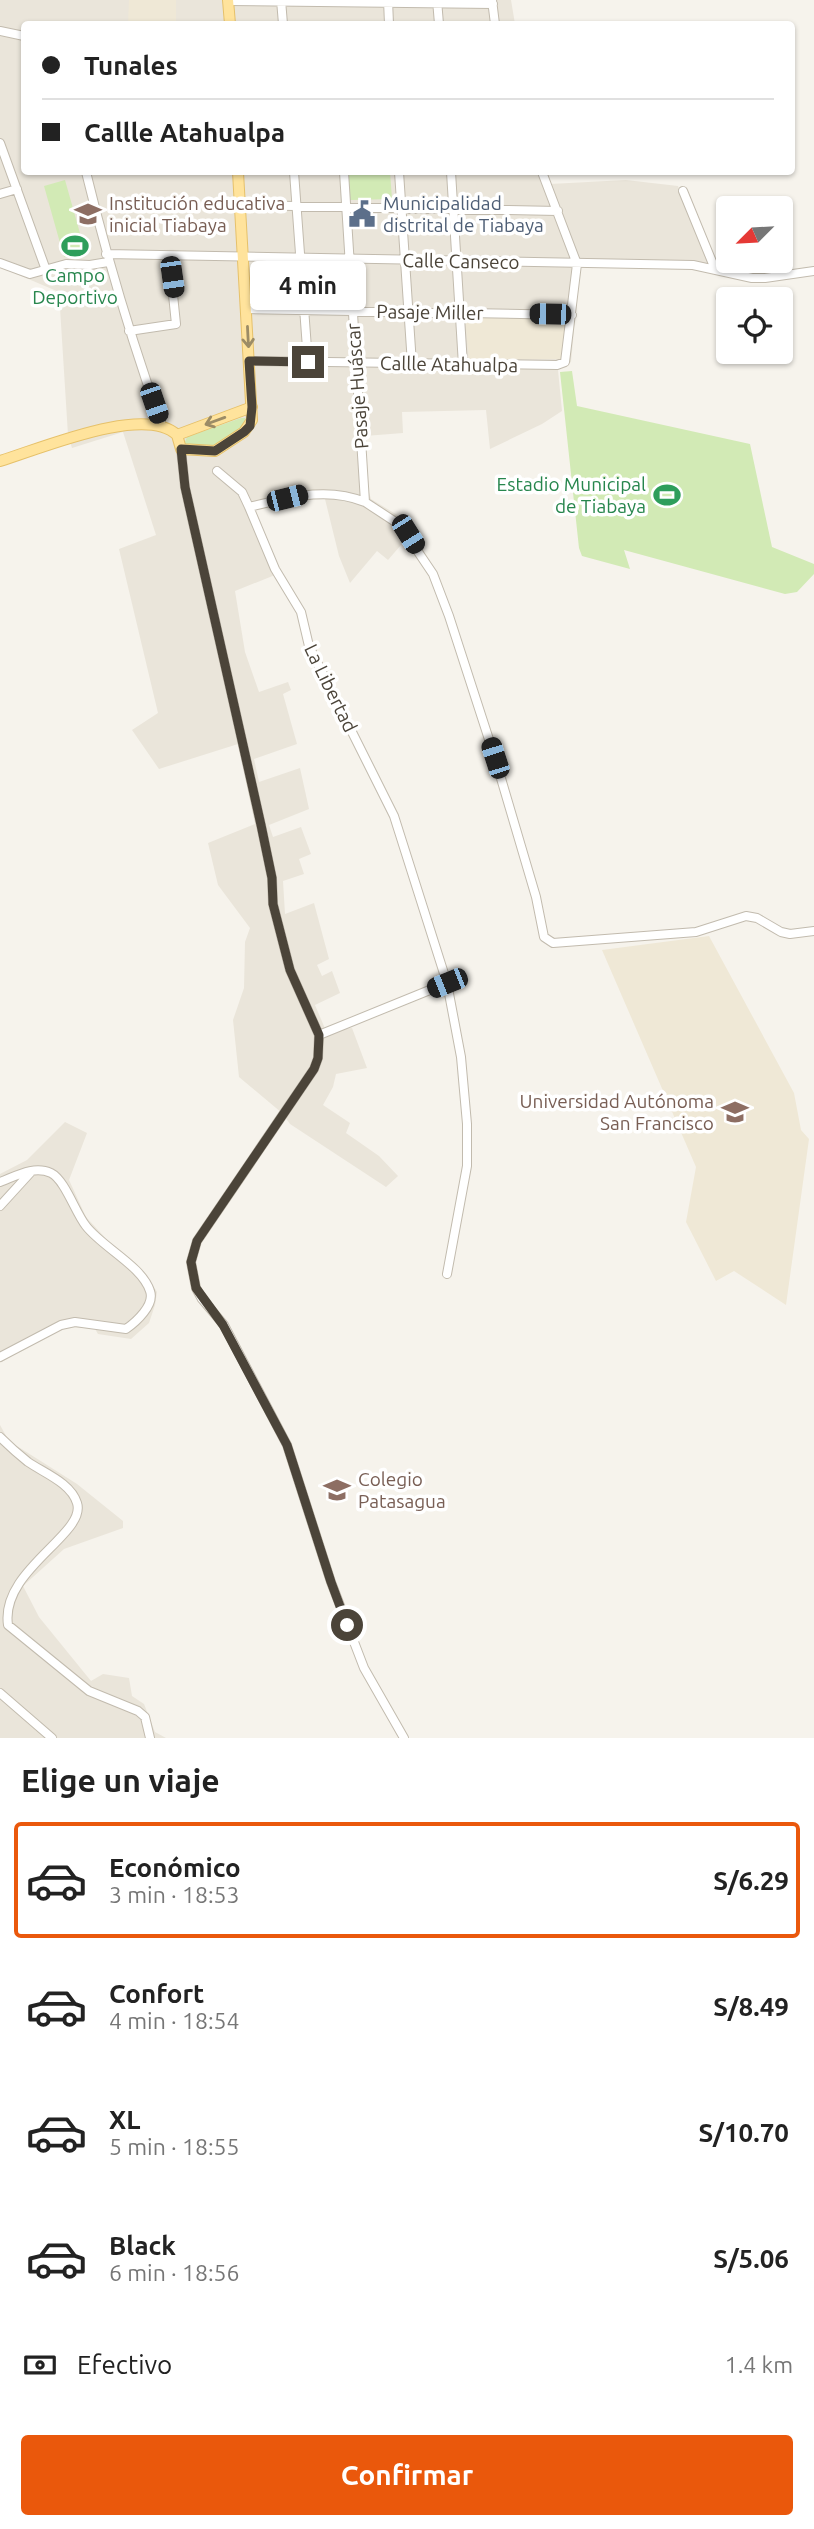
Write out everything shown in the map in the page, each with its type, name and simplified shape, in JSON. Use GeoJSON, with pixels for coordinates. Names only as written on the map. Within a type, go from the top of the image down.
{"type":"FeatureCollection","features":[{"type":"Feature","properties":{"kind":"main road"},"geometry":{"type":"LineString","coordinates":[[228,0],[230,21]]}},
{"type":"Feature","properties":{"kind":"main road"},"geometry":{"type":"LineString","coordinates":[[0,461],[119,425],[142,422],[162,426],[177,435],[181,449],[211,452],[244,432],[252,420],[252,407],[238,175]]}},
{"type":"Feature","properties":{"kind":"main road"},"geometry":{"type":"LineString","coordinates":[[177,435],[252,407]]}},
{"type":"Feature","properties":{"kind":"street"},"geometry":{"type":"LineString","coordinates":[[228,0],[493,2],[495,21]]}},
{"type":"Feature","properties":{"kind":"street"},"geometry":{"type":"LineString","coordinates":[[282,1],[283,21]]}},
{"type":"Feature","properties":{"kind":"street"},"geometry":{"type":"LineString","coordinates":[[388,1],[389,21]]}},
{"type":"Feature","properties":{"kind":"street"},"geometry":{"type":"LineString","coordinates":[[437,1],[439,21]]}},
{"type":"Feature","properties":{"kind":"street"},"geometry":{"type":"LineString","coordinates":[[0,32],[21,36]]}},
{"type":"Feature","properties":{"kind":"street"},"geometry":{"type":"LineString","coordinates":[[0,144],[46,270]]}},
{"type":"Feature","properties":{"kind":"street"},"geometry":{"type":"LineString","coordinates":[[87,175],[107,258],[162,426]]}},
{"type":"Feature","properties":{"kind":"street"},"geometry":{"type":"LineString","coordinates":[[294,175],[308,362]]}},
{"type":"Feature","properties":{"kind":"street","name":"Pasaje Huáscar"},"geometry":{"type":"LineString","coordinates":[[344,175],[365,502]]}},
{"type":"Feature","properties":{"kind":"street"},"geometry":{"type":"LineString","coordinates":[[399,175],[412,364]]}},
{"type":"Feature","properties":{"kind":"street"},"geometry":{"type":"LineString","coordinates":[[451,175],[463,365]]}},
{"type":"Feature","properties":{"kind":"street"},"geometry":{"type":"LineString","coordinates":[[543,175],[577,264],[572,315]]}},
{"type":"Feature","properties":{"kind":"street"},"geometry":{"type":"LineString","coordinates":[[0,194],[17,189]]}},
{"type":"Feature","properties":{"kind":"street"},"geometry":{"type":"LineString","coordinates":[[682,191],[715,269]]}},
{"type":"Feature","properties":{"kind":"street"},"geometry":{"type":"LineString","coordinates":[[240,205],[558,211]]}},
{"type":"Feature","properties":{"kind":"street"},"geometry":{"type":"LineString","coordinates":[[129,331],[176,324],[169,256]]}},
{"type":"Feature","properties":{"kind":"street","name":"Calle Canseco"},"geometry":{"type":"LineString","coordinates":[[0,263],[30,274],[66,264],[90,265],[107,258],[169,256],[693,265],[752,278],[814,271]]}},
{"type":"Feature","properties":{"kind":"street","name":"Pasaje Miller"},"geometry":{"type":"LineString","coordinates":[[246,309],[572,315]]}},
{"type":"Feature","properties":{"kind":"street","name":"Callle Atahualpa"},"geometry":{"type":"LineString","coordinates":[[249,361],[556,365],[565,362],[572,315]]}},
{"type":"Feature","properties":{"kind":"street"},"geometry":{"type":"LineString","coordinates":[[181,449],[185,487],[261,825],[272,878],[276,916],[290,970],[319,1035],[318,1058],[314,1069],[197,1241],[191,1262],[192,1274],[196,1288],[223,1325],[287,1445],[331,1582],[359,1656],[404,1738]]}},
{"type":"Feature","properties":{"kind":"street","name":"La Libertad"},"geometry":{"type":"LineString","coordinates":[[217,471],[242,492],[275,569],[301,612],[309,646],[394,816],[447,983],[461,1057],[467,1124],[467,1166],[447,1274]]}},
{"type":"Feature","properties":{"kind":"street"},"geometry":{"type":"LineString","coordinates":[[249,507],[312,493],[344,495],[365,502],[392,517],[408,534],[433,574],[449,616],[495,758],[546,940],[553,943],[696,932],[746,916],[757,918],[781,932],[790,934],[814,931]]}},
{"type":"Feature","properties":{"kind":"street"},"geometry":{"type":"LineString","coordinates":[[319,1035],[447,983]]}},
{"type":"Feature","properties":{"kind":"street"},"geometry":{"type":"LineString","coordinates":[[0,1182],[32,1171],[40,1170],[53,1174],[64,1185],[71,1203],[88,1228],[141,1276],[150,1290],[151,1301],[135,1323],[126,1329],[75,1322],[61,1325],[0,1357]]}},
{"type":"Feature","properties":{"kind":"street"},"geometry":{"type":"LineString","coordinates":[[0,1206],[32,1171]]}},
{"type":"Feature","properties":{"kind":"street"},"geometry":{"type":"LineString","coordinates":[[0,1437],[20,1455],[63,1484],[77,1502],[78,1513],[70,1525],[23,1568],[3,1604],[8,1625],[89,1692],[138,1711],[145,1717],[150,1738]]}},
{"type":"Feature","properties":{"kind":"street"},"geometry":{"type":"LineString","coordinates":[[0,1693],[52,1738]]}},
{"type":"Feature","properties":{"kind":"shaded area"},"geometry":{"type":"Polygon","coordinates":[[[0,0],[511,0],[514,21],[21,21],[21,175],[546,175],[550,184],[626,180],[678,186],[711,266],[580,267],[571,362],[558,370],[562,411],[542,424],[490,449],[486,410],[402,412],[403,433],[365,436],[367,486],[371,499],[399,516],[407,538],[388,560],[377,551],[350,583],[339,556],[324,495],[308,495],[253,510],[275,575],[235,591],[245,652],[259,692],[288,682],[291,690],[283,694],[297,744],[254,759],[259,782],[300,768],[309,809],[269,825],[273,837],[301,827],[311,854],[299,859],[304,874],[283,881],[285,914],[314,903],[329,959],[317,965],[322,976],[332,971],[340,993],[315,1005],[326,1031],[352,1028],[367,1068],[336,1074],[333,1087],[323,1105],[350,1123],[346,1133],[379,1156],[398,1176],[386,1187],[290,1124],[282,1113],[239,1077],[233,1020],[244,988],[245,942],[250,928],[218,885],[208,843],[255,824],[238,744],[159,769],[132,730],[158,713],[119,549],[156,535],[123,432],[72,448],[68,435],[59,292],[0,267],[0,0]]]}},
{"type":"Feature","properties":{"kind":"shaded area"},"geometry":{"type":"Polygon","coordinates":[[[129,0],[176,0],[176,21],[128,21],[129,0]]]}},
{"type":"Feature","properties":{"kind":"shaded area"},"geometry":{"type":"Polygon","coordinates":[[[566,316],[561,359],[469,359],[465,317],[566,316]]]}},
{"type":"Feature","properties":{"kind":"shaded area","name":"Universidad Autónoma San Francisco"},"geometry":{"type":"Polygon","coordinates":[[[709,936],[794,1093],[801,1130],[809,1139],[786,1305],[734,1271],[716,1281],[686,1222],[696,1167],[602,950],[709,936]]]}},
{"type":"Feature","properties":{"kind":"shaded area"},"geometry":{"type":"Polygon","coordinates":[[[65,1122],[87,1133],[69,1180],[86,1217],[110,1243],[145,1273],[157,1292],[155,1305],[149,1323],[131,1339],[98,1334],[95,1329],[72,1327],[54,1331],[0,1363],[0,1174],[27,1160],[65,1122]]]}},
{"type":"Feature","properties":{"kind":"shaded area"},"geometry":{"type":"Polygon","coordinates":[[[0,1425],[9,1441],[77,1484],[123,1521],[123,1528],[64,1549],[23,1586],[39,1617],[91,1681],[103,1674],[129,1678],[132,1696],[144,1704],[155,1732],[166,1738],[0,1738],[0,1425]]]}},
{"type":"Feature","properties":{"kind":"green space"},"geometry":{"type":"Polygon","coordinates":[[[348,175],[390,175],[392,199],[350,200],[348,175]]]}},
{"type":"Feature","properties":{"kind":"green space"},"geometry":{"type":"Polygon","coordinates":[[[65,180],[85,251],[64,257],[44,186],[65,180]]]}},
{"type":"Feature","properties":{"kind":"green space","name":"Estadio Municipal de Tiabaya"},"geometry":{"type":"Polygon","coordinates":[[[572,371],[577,406],[750,444],[772,547],[814,564],[814,574],[797,592],[785,594],[624,550],[630,569],[582,556],[560,372],[572,371]]]}},
{"type":"Feature","properties":{"kind":"green space"},"geometry":{"type":"Polygon","coordinates":[[[245,418],[248,424],[218,446],[186,447],[184,444],[187,437],[245,418]]]}},
{"type":"Feature","properties":{"kind":"place","name":"Institución educativa inicial Tiabaya"},"geometry":{"type":"Point","coordinates":[88,214]}},
{"type":"Feature","properties":{"kind":"place","name":"Municipalidad distrital de Tiabaya"},"geometry":{"type":"Point","coordinates":[362,214]}},
{"type":"Feature","properties":{"kind":"place","name":"Campo Deportivo"},"geometry":{"type":"Point","coordinates":[75,246]}},
{"type":"Feature","properties":{"kind":"place","name":"Estadio Municipal de Tiabaya"},"geometry":{"type":"Point","coordinates":[667,495]}},
{"type":"Feature","properties":{"kind":"place","name":"Universidad Autónoma San Francisco"},"geometry":{"type":"Point","coordinates":[735,1112]}},
{"type":"Feature","properties":{"kind":"place","name":"Colegio Patasagua"},"geometry":{"type":"Point","coordinates":[337,1490]}},
{"type":"Feature","properties":{"kind":"route"},"geometry":{"type":"LineString","coordinates":[[308,362],[249,361],[252,407],[250,426],[215,451],[181,449],[185,487],[272,878],[273,904],[290,970],[319,1035],[320,1047],[314,1069],[197,1241],[191,1262],[196,1288],[232,1340],[287,1445],[347,1625]]}}]}
